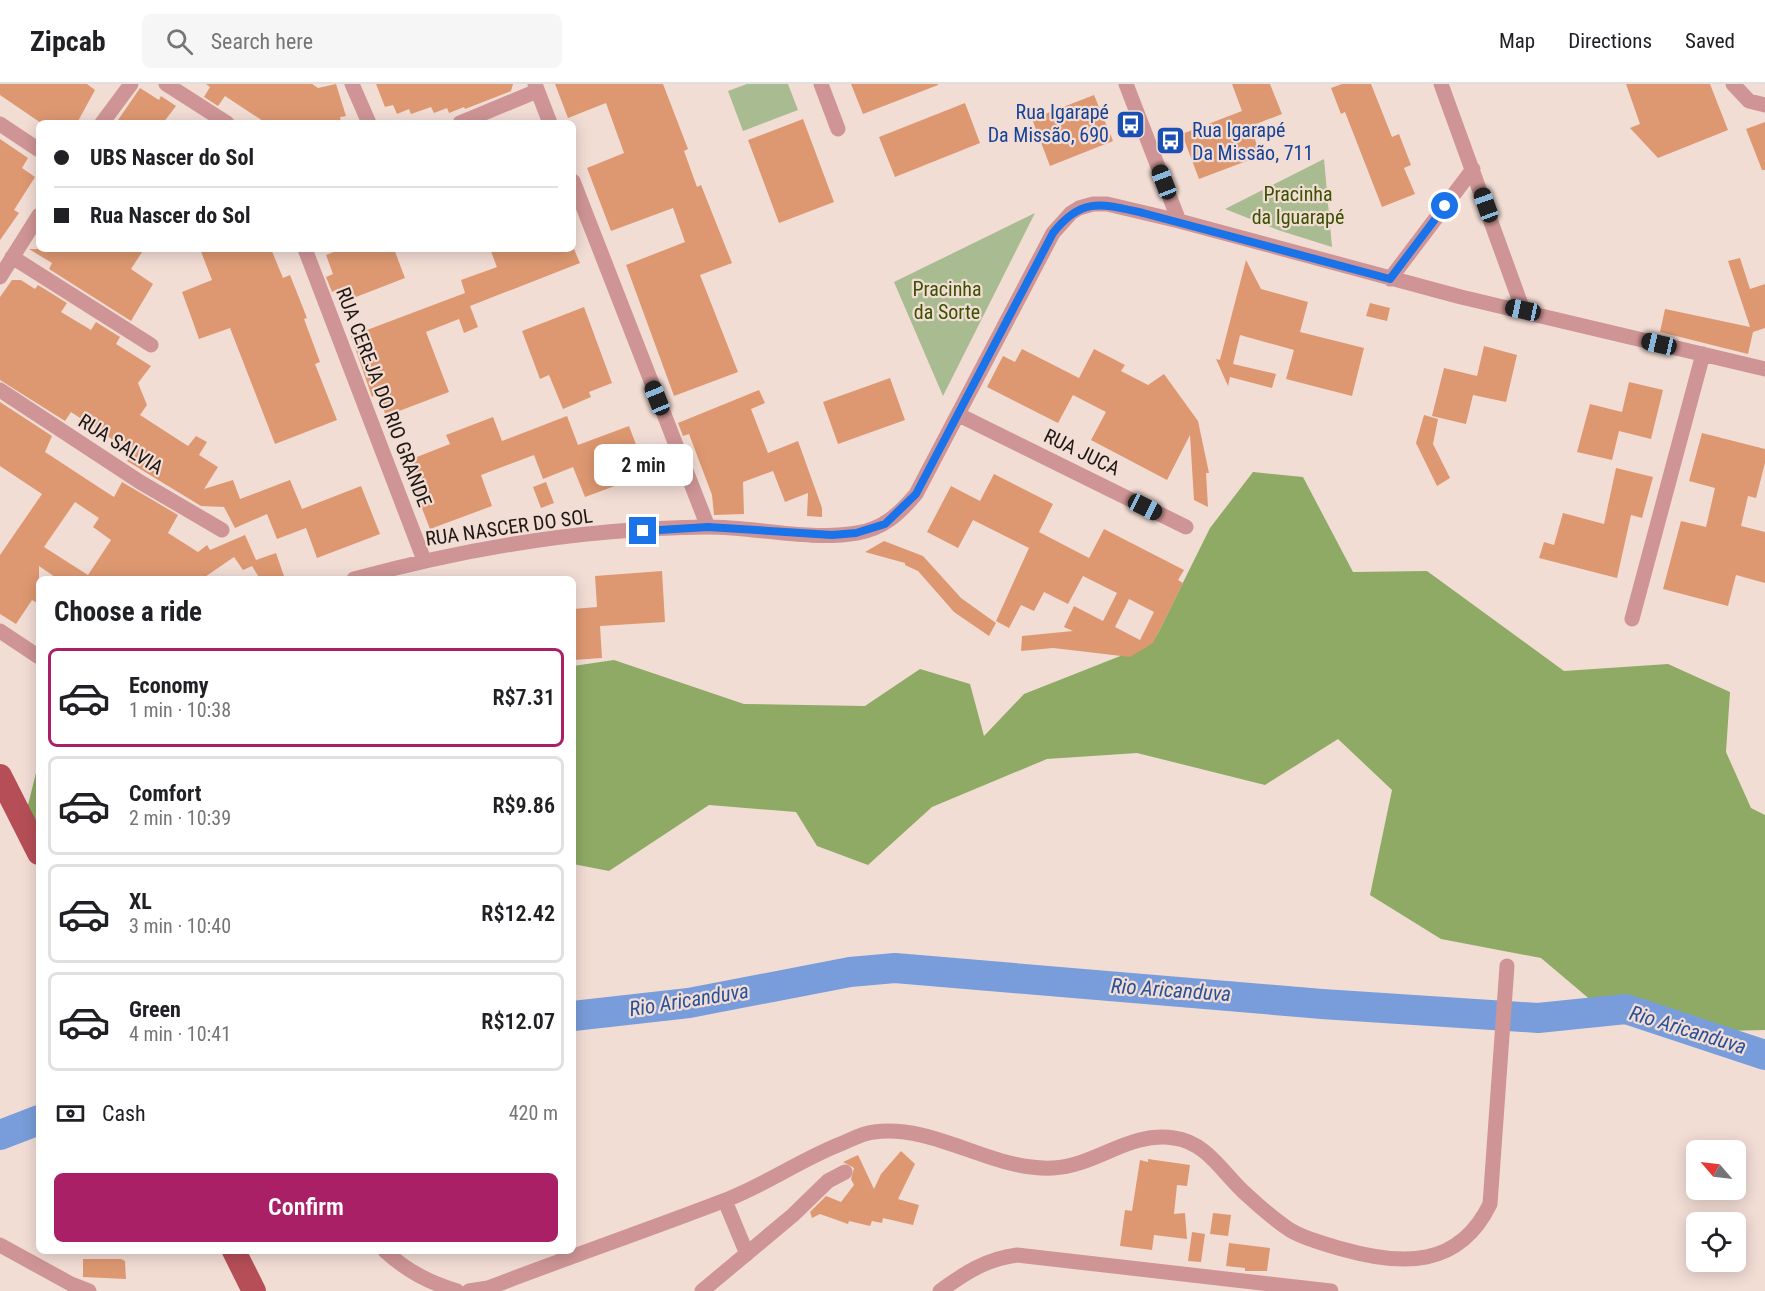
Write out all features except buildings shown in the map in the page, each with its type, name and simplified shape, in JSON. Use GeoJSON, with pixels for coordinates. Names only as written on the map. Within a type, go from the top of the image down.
{"type":"FeatureCollection","features":[{"type":"Feature","properties":{"kind":"main road"},"geometry":{"type":"LineString","coordinates":[[0,776],[36,847]]}},
{"type":"Feature","properties":{"kind":"main road"},"geometry":{"type":"LineString","coordinates":[[236,1254],[254,1291]]}},
{"type":"Feature","properties":{"kind":"street"},"geometry":{"type":"LineString","coordinates":[[104,120],[131,84]]}},
{"type":"Feature","properties":{"kind":"street"},"geometry":{"type":"LineString","coordinates":[[166,84],[222,120]]}},
{"type":"Feature","properties":{"kind":"street"},"geometry":{"type":"LineString","coordinates":[[352,84],[368,120]]}},
{"type":"Feature","properties":{"kind":"street"},"geometry":{"type":"LineString","coordinates":[[821,84],[838,129]]}},
{"type":"Feature","properties":{"kind":"street"},"geometry":{"type":"LineString","coordinates":[[1126,84],[1179,221]]}},
{"type":"Feature","properties":{"kind":"street"},"geometry":{"type":"LineString","coordinates":[[1441,84],[1523,310]]}},
{"type":"Feature","properties":{"kind":"street"},"geometry":{"type":"LineString","coordinates":[[1733,84],[1749,101],[1765,105]]}},
{"type":"Feature","properties":{"kind":"street"},"geometry":{"type":"LineString","coordinates":[[466,120],[536,87],[549,120]]}},
{"type":"Feature","properties":{"kind":"street"},"geometry":{"type":"LineString","coordinates":[[0,124],[36,148]]}},
{"type":"Feature","properties":{"kind":"street"},"geometry":{"type":"LineString","coordinates":[[1390,279],[1473,169]]}},
{"type":"Feature","properties":{"kind":"street"},"geometry":{"type":"LineString","coordinates":[[576,190],[708,527]]}},
{"type":"Feature","properties":{"kind":"street","name":"RUA NASCER DO SOL"},"geometry":{"type":"LineString","coordinates":[[365,576],[424,560],[556,536],[708,527],[832,535],[856,533],[885,524],[916,494],[960,415],[1053,233],[1071,213],[1093,204],[1107,204],[1179,221],[1390,279],[1765,369]]}},
{"type":"Feature","properties":{"kind":"street"},"geometry":{"type":"LineString","coordinates":[[36,220],[4,268],[151,345]]}},
{"type":"Feature","properties":{"kind":"street","name":"RUA CEREJA DO RIO GRANDE"},"geometry":{"type":"LineString","coordinates":[[306,252],[424,560]]}},
{"type":"Feature","properties":{"kind":"street"},"geometry":{"type":"LineString","coordinates":[[1632,619],[1703,354]]}},
{"type":"Feature","properties":{"kind":"street","name":"RUA SALVIA"},"geometry":{"type":"LineString","coordinates":[[0,390],[122,470],[222,530]]}},
{"type":"Feature","properties":{"kind":"street","name":"RUA JUCA"},"geometry":{"type":"LineString","coordinates":[[960,415],[1186,527]]}},
{"type":"Feature","properties":{"kind":"street"},"geometry":{"type":"LineString","coordinates":[[0,631],[36,655]]}},
{"type":"Feature","properties":{"kind":"street"},"geometry":{"type":"LineString","coordinates":[[469,1291],[488,1288],[724,1201],[826,1150],[874,1132],[922,1135],[992,1159],[1049,1168],[1087,1162],[1129,1142],[1161,1136],[1184,1139],[1207,1153],[1245,1194],[1292,1231],[1355,1253],[1404,1261],[1422,1260],[1463,1239],[1480,1225],[1490,1204],[1507,966]]}},
{"type":"Feature","properties":{"kind":"street"},"geometry":{"type":"LineString","coordinates":[[702,1291],[828,1181],[845,1172]]}},
{"type":"Feature","properties":{"kind":"street"},"geometry":{"type":"LineString","coordinates":[[724,1201],[747,1254]]}},
{"type":"Feature","properties":{"kind":"street"},"geometry":{"type":"LineString","coordinates":[[0,1245],[70,1284],[89,1291]]}},
{"type":"Feature","properties":{"kind":"street"},"geometry":{"type":"LineString","coordinates":[[388,1254],[406,1270],[427,1281],[457,1291]]}},
{"type":"Feature","properties":{"kind":"street"},"geometry":{"type":"LineString","coordinates":[[939,1291],[973,1268],[992,1259],[1017,1255],[1331,1291]]}},
{"type":"Feature","properties":{"kind":"green space"},"geometry":{"type":"Polygon","coordinates":[[[747,84],[788,84],[798,110],[743,131],[728,91],[747,84]]]}},
{"type":"Feature","properties":{"kind":"green space","name":"Pracinha da Iguarapé"},"geometry":{"type":"Polygon","coordinates":[[[1324,159],[1332,247],[1278,230],[1225,209],[1324,159]]]}},
{"type":"Feature","properties":{"kind":"green space","name":"Pracinha da Sorte"},"geometry":{"type":"Polygon","coordinates":[[[1035,213],[943,396],[894,282],[1035,213]]]}},
{"type":"Feature","properties":{"kind":"green space"},"geometry":{"type":"Polygon","coordinates":[[[1253,472],[1303,477],[1353,572],[1427,571],[1564,671],[1668,664],[1730,692],[1726,752],[1751,808],[1765,815],[1765,1030],[1720,1031],[1599,1007],[1541,958],[1441,939],[1370,895],[1392,790],[1338,739],[1265,785],[1137,753],[1047,759],[932,807],[868,865],[817,846],[796,812],[709,805],[609,871],[576,865],[576,666],[614,660],[744,704],[865,706],[920,669],[970,684],[984,736],[1024,694],[1133,651],[1157,635],[1210,528],[1253,472]]]}},
{"type":"Feature","properties":{"kind":"green space"},"geometry":{"type":"Polygon","coordinates":[[[36,773],[36,827],[27,809],[36,773]]]}},
{"type":"Feature","properties":{"kind":"waterway","name":"Rio Aricanduva"},"geometry":{"type":"LineString","coordinates":[[576,1016],[689,1003],[850,972],[895,968],[1322,1004],[1538,1018],[1626,1009],[1765,1055]]}},
{"type":"Feature","properties":{"kind":"waterway","name":"Rio Aricanduva"},"geometry":{"type":"LineString","coordinates":[[0,1135],[36,1121]]}},
{"type":"Feature","properties":{"kind":"place","name":"Rua Igarapé Da Missão, 690"},"geometry":{"type":"Point","coordinates":[1130,124]}},
{"type":"Feature","properties":{"kind":"place","name":"Rua Igarapé Da Missão, 711"},"geometry":{"type":"Point","coordinates":[1171,141]}},
{"type":"Feature","properties":{"kind":"route"},"geometry":{"type":"LineString","coordinates":[[643,531],[708,527],[832,535],[856,533],[885,524],[903,510],[916,494],[960,415],[1053,233],[1071,213],[1079,208],[1093,204],[1107,204],[1179,221],[1390,279],[1445,206]]}}]}
